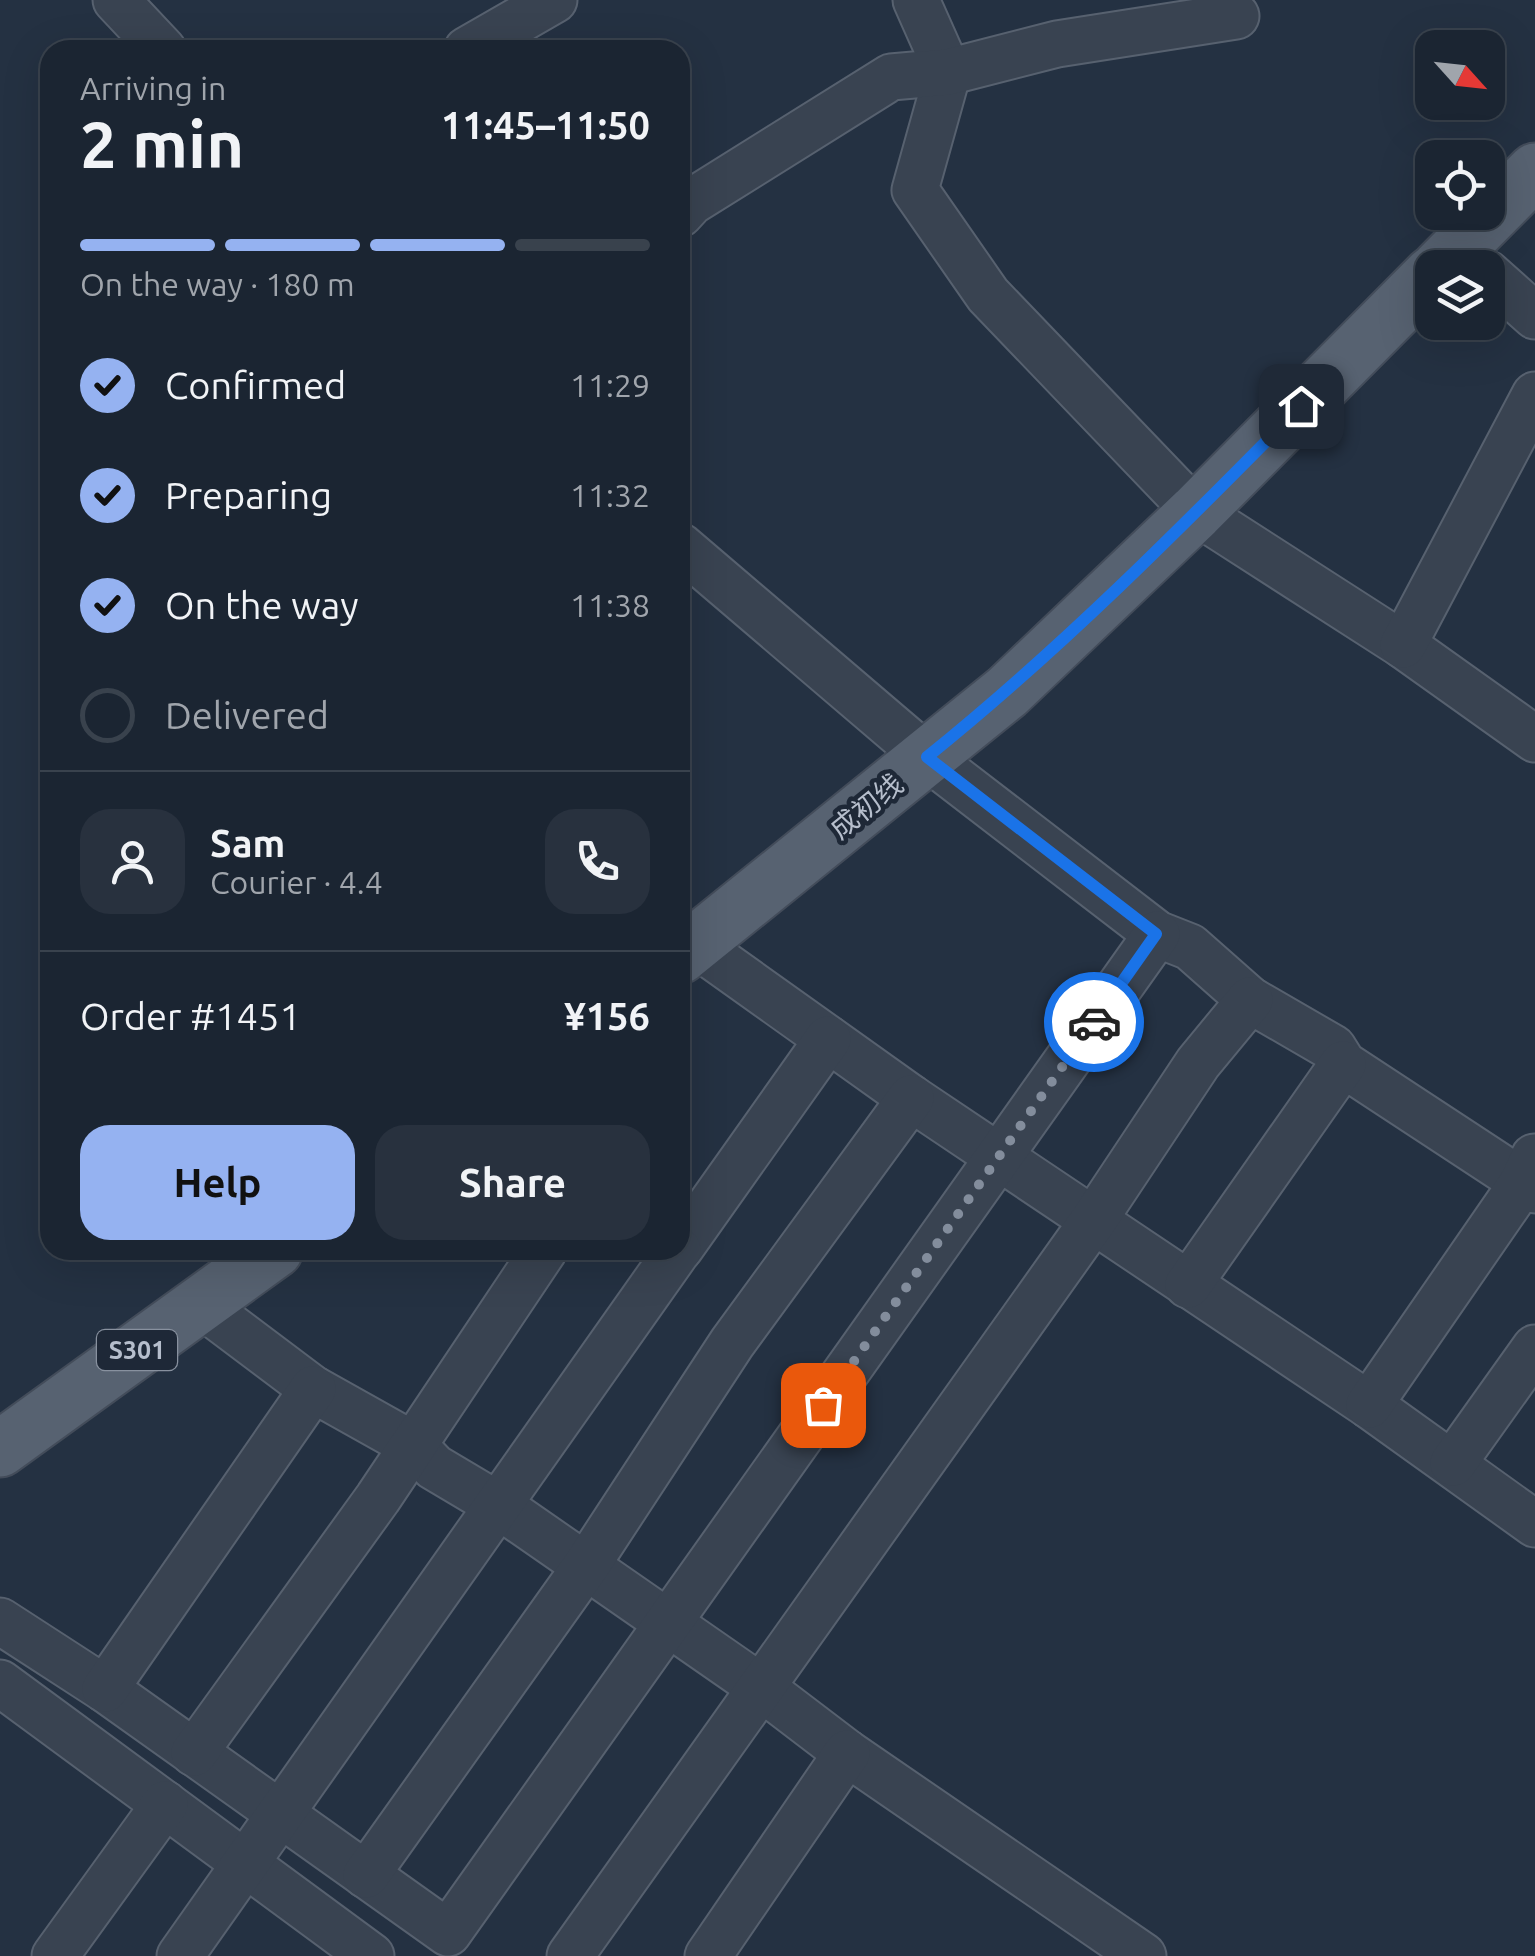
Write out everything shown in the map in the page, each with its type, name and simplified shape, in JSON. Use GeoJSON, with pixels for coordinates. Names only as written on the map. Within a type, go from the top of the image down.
{"type":"FeatureCollection","features":[{"type":"Feature","properties":{"kind":"main road","name":"成初线"},"geometry":{"type":"LineString","coordinates":[[1473,250],[1535,171]]}},
{"type":"Feature","properties":{"kind":"main road","name":"成初线"},"geometry":{"type":"LineString","coordinates":[[690,948],[1008,692],[1415,308]]}},
{"type":"Feature","properties":{"kind":"main road","name":"S301"},"geometry":{"type":"LineString","coordinates":[[0,1449],[261,1260]]}},
{"type":"Feature","properties":{"kind":"street"},"geometry":{"type":"LineString","coordinates":[[116,0],[154,40]]}},
{"type":"Feature","properties":{"kind":"street"},"geometry":{"type":"LineString","coordinates":[[484,40],[554,0]]}},
{"type":"Feature","properties":{"kind":"street"},"geometry":{"type":"LineString","coordinates":[[916,0],[948,72],[915,190],[988,295],[1196,512],[1403,645],[1535,739]]}},
{"type":"Feature","properties":{"kind":"street"},"geometry":{"type":"LineString","coordinates":[[690,203],[891,77],[948,72],[1057,44],[1236,16]]}},
{"type":"Feature","properties":{"kind":"street"},"geometry":{"type":"LineString","coordinates":[[1505,296],[1535,316]]}},
{"type":"Feature","properties":{"kind":"street"},"geometry":{"type":"LineString","coordinates":[[1403,645],[1535,395]]}},
{"type":"Feature","properties":{"kind":"street"},"geometry":{"type":"LineString","coordinates":[[690,555],[927,757],[1156,934],[1190,948],[1250,1000],[1332,1048],[1344,1064],[1531,1176],[1369,1405]]}},
{"type":"Feature","properties":{"kind":"street"},"geometry":{"type":"LineString","coordinates":[[0,1620],[105,1689],[448,1933],[1156,934]]}},
{"type":"Feature","properties":{"kind":"street"},"geometry":{"type":"LineString","coordinates":[[690,952],[828,1039],[1369,1405],[1535,1524]]}},
{"type":"Feature","properties":{"kind":"street"},"geometry":{"type":"LineString","coordinates":[[570,1956],[1093,1221],[1198,1063],[1250,1000]]}},
{"type":"Feature","properties":{"kind":"street"},"geometry":{"type":"LineString","coordinates":[[690,1233],[828,1039]]}},
{"type":"Feature","properties":{"kind":"street"},"geometry":{"type":"LineString","coordinates":[[1188,1285],[1344,1064]]}},
{"type":"Feature","properties":{"kind":"street"},"geometry":{"type":"LineString","coordinates":[[366,1875],[586,1566],[732,1342],[911,1098]]}},
{"type":"Feature","properties":{"kind":"street"},"geometry":{"type":"LineString","coordinates":[[194,1752],[413,1446],[537,1260]]}},
{"type":"Feature","properties":{"kind":"street"},"geometry":{"type":"LineString","coordinates":[[180,1956],[671,1260]]}},
{"type":"Feature","properties":{"kind":"street"},"geometry":{"type":"LineString","coordinates":[[200,1304],[312,1388],[413,1446],[434,1467],[498,1505],[759,1686],[847,1753],[1143,1956]]}},
{"type":"Feature","properties":{"kind":"street"},"geometry":{"type":"LineString","coordinates":[[1452,1463],[1535,1348]]}},
{"type":"Feature","properties":{"kind":"street"},"geometry":{"type":"LineString","coordinates":[[105,1689],[312,1388]]}},
{"type":"Feature","properties":{"kind":"street"},"geometry":{"type":"LineString","coordinates":[[0,1683],[245,1863],[316,1940],[371,1956]]}},
{"type":"Feature","properties":{"kind":"street"},"geometry":{"type":"LineString","coordinates":[[708,1956],[847,1753]]}},
{"type":"Feature","properties":{"kind":"street"},"geometry":{"type":"LineString","coordinates":[[54,1956],[165,1804]]}},
{"type":"Feature","properties":{"kind":"way so far"},"geometry":{"type":"LineString","coordinates":[[823,1405],[1094,1022]]}},
{"type":"Feature","properties":{"kind":"route"},"geometry":{"type":"LineString","coordinates":[[1094,1022],[1156,934],[927,757],[1008,692],[1301,406]]}}]}
